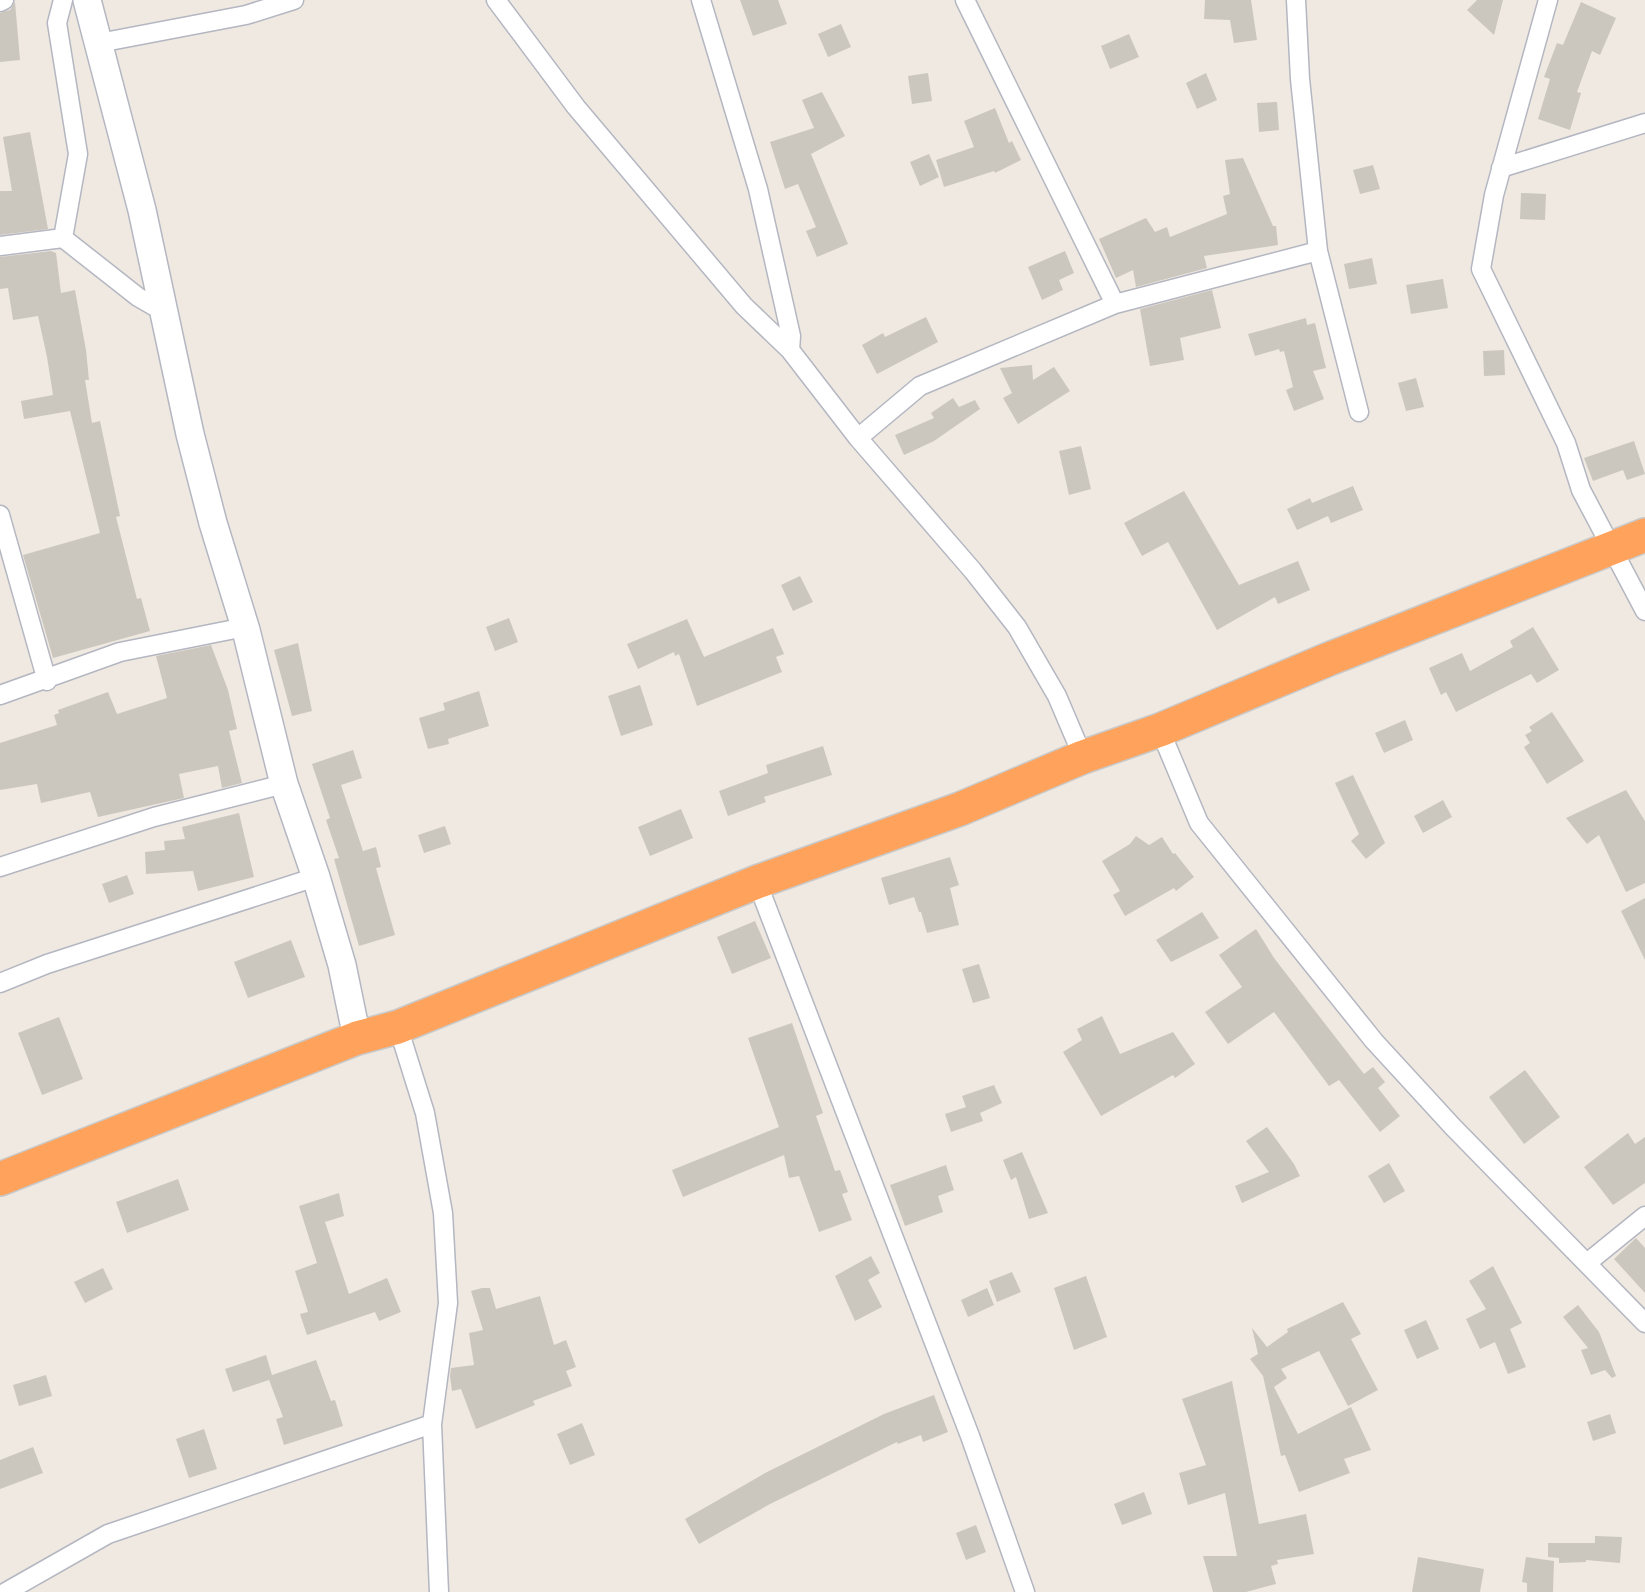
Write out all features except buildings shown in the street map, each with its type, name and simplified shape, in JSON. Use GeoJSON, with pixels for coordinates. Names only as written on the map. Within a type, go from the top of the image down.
{"type":"FeatureCollection","features":[{"type":"Feature","properties":{"kind":"highway"},"geometry":{"type":"LineString","coordinates":[[0,1179],[357,1038],[398,1027],[757,882],[960,809],[1083,757],[1160,730],[1329,659],[1645,535]]}},
{"type":"Feature","properties":{"kind":"street"},"geometry":{"type":"LineString","coordinates":[[0,2],[4,0]]}},
{"type":"Feature","properties":{"kind":"street"},"geometry":{"type":"LineString","coordinates":[[63,0],[57,23],[78,154],[63,238]]}},
{"type":"Feature","properties":{"kind":"street"},"geometry":{"type":"LineString","coordinates":[[87,0],[142,210],[210,512],[245,627],[284,784],[316,877],[342,965],[357,1038]]}},
{"type":"Feature","properties":{"kind":"street"},"geometry":{"type":"LineString","coordinates":[[99,43],[246,15],[294,0]]}},
{"type":"Feature","properties":{"kind":"street"},"geometry":{"type":"LineString","coordinates":[[496,0],[576,107],[614,153],[744,306],[776,333],[858,438],[973,571],[1017,627],[1057,696],[1083,757]]}},
{"type":"Feature","properties":{"kind":"street"},"geometry":{"type":"LineString","coordinates":[[701,0],[758,189],[791,336],[790,350]]}},
{"type":"Feature","properties":{"kind":"street"},"geometry":{"type":"LineString","coordinates":[[965,0],[1114,304]]}},
{"type":"Feature","properties":{"kind":"street"},"geometry":{"type":"LineString","coordinates":[[1296,0],[1300,79],[1318,251],[1359,412]]}},
{"type":"Feature","properties":{"kind":"street"},"geometry":{"type":"LineString","coordinates":[[1548,0],[1501,168],[1481,269],[1566,443],[1581,490],[1645,611]]}},
{"type":"Feature","properties":{"kind":"street"},"geometry":{"type":"LineString","coordinates":[[1501,168],[1645,123]]}},
{"type":"Feature","properties":{"kind":"street"},"geometry":{"type":"LineString","coordinates":[[0,246],[63,238],[138,297],[164,312]]}},
{"type":"Feature","properties":{"kind":"street"},"geometry":{"type":"LineString","coordinates":[[858,438],[920,386],[1114,304],[1198,280],[1318,251]]}},
{"type":"Feature","properties":{"kind":"street"},"geometry":{"type":"LineString","coordinates":[[0,515],[6,559],[46,681]]}},
{"type":"Feature","properties":{"kind":"street"},"geometry":{"type":"LineString","coordinates":[[0,695],[46,681],[120,652],[245,627]]}},
{"type":"Feature","properties":{"kind":"street"},"geometry":{"type":"LineString","coordinates":[[1160,730],[1199,823],[1374,1041],[1454,1127],[1645,1323]]}},
{"type":"Feature","properties":{"kind":"street"},"geometry":{"type":"LineString","coordinates":[[0,867],[154,817],[284,784]]}},
{"type":"Feature","properties":{"kind":"street"},"geometry":{"type":"LineString","coordinates":[[0,983],[47,964],[316,877]]}},
{"type":"Feature","properties":{"kind":"street"},"geometry":{"type":"LineString","coordinates":[[757,882],[966,1426],[1025,1592]]}},
{"type":"Feature","properties":{"kind":"street"},"geometry":{"type":"LineString","coordinates":[[398,1027],[425,1113],[443,1213],[448,1303],[432,1424],[439,1592]]}},
{"type":"Feature","properties":{"kind":"street"},"geometry":{"type":"LineString","coordinates":[[1587,1263],[1645,1216]]}},
{"type":"Feature","properties":{"kind":"street"},"geometry":{"type":"LineString","coordinates":[[6,1592],[108,1534],[432,1424]]}}]}
